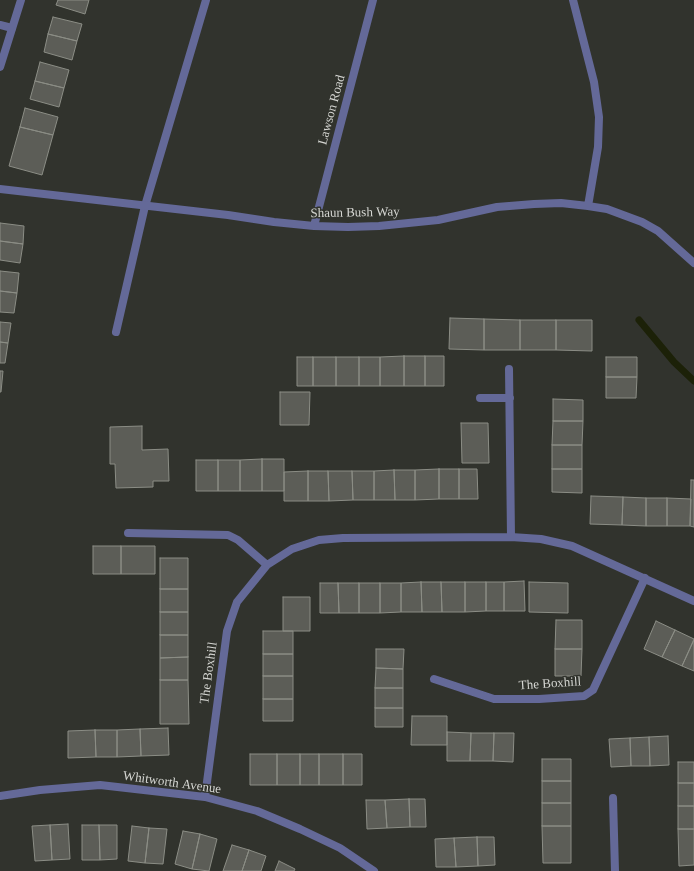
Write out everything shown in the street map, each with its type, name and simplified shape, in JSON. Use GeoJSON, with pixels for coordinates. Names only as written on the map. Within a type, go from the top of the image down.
{"type":"FeatureCollection","features":[{"type":"Feature","properties":{"kind":"street"},"geometry":{"type":"LineString","coordinates":[[0,67],[21,0]]}},
{"type":"Feature","properties":{"kind":"street"},"geometry":{"type":"LineString","coordinates":[[116,332],[145,206],[206,0]]}},
{"type":"Feature","properties":{"kind":"street","name":"Lawson Road"},"geometry":{"type":"LineString","coordinates":[[314,226],[373,0]]}},
{"type":"Feature","properties":{"kind":"street"},"geometry":{"type":"LineString","coordinates":[[573,0],[594,82],[599,117],[598,147],[588,206]]}},
{"type":"Feature","properties":{"kind":"street"},"geometry":{"type":"LineString","coordinates":[[0,25],[12,28]]}},
{"type":"Feature","properties":{"kind":"street","name":"Shaun Bush Way"},"geometry":{"type":"LineString","coordinates":[[0,189],[314,226],[348,227],[408,224],[438,220],[496,207],[560,203],[607,209],[642,222],[658,231],[694,263]]}},
{"type":"Feature","properties":{"kind":"street"},"geometry":{"type":"LineString","coordinates":[[509,369],[511,537]]}},
{"type":"Feature","properties":{"kind":"street"},"geometry":{"type":"LineString","coordinates":[[480,398],[510,398]]}},
{"type":"Feature","properties":{"kind":"street"},"geometry":{"type":"LineString","coordinates":[[128,533],[228,535],[238,540],[267,565]]}},
{"type":"Feature","properties":{"kind":"street","name":"The Boxhill"},"geometry":{"type":"LineString","coordinates":[[205,797],[227,631],[236,602],[267,565],[292,549],[319,540],[344,538],[511,537],[541,539],[572,546],[694,601]]}},
{"type":"Feature","properties":{"kind":"street","name":"The Boxhill"},"geometry":{"type":"LineString","coordinates":[[434,679],[494,699],[539,699],[584,696],[593,690],[645,578]]}},
{"type":"Feature","properties":{"kind":"street","name":"Whitworth Avenue"},"geometry":{"type":"LineString","coordinates":[[0,796],[40,790],[100,785],[205,797],[257,811],[300,829],[340,848],[374,871]]}},
{"type":"Feature","properties":{"kind":"street"},"geometry":{"type":"LineString","coordinates":[[613,798],[615,871]]}},
{"type":"Feature","properties":{"kind":"building"},"geometry":{"type":"Polygon","coordinates":[[[58,0],[89,0],[85,14],[56,5],[58,0]]]}},
{"type":"Feature","properties":{"kind":"building"},"geometry":{"type":"Polygon","coordinates":[[[53,17],[82,24],[77,41],[48,34],[53,17]]]}},
{"type":"Feature","properties":{"kind":"building"},"geometry":{"type":"Polygon","coordinates":[[[48,34],[77,41],[72,60],[44,52],[48,34]]]}},
{"type":"Feature","properties":{"kind":"building"},"geometry":{"type":"Polygon","coordinates":[[[40,62],[69,70],[64,88],[35,81],[40,62]]]}},
{"type":"Feature","properties":{"kind":"building"},"geometry":{"type":"Polygon","coordinates":[[[35,81],[64,88],[59,107],[30,99],[35,81]]]}},
{"type":"Feature","properties":{"kind":"building"},"geometry":{"type":"Polygon","coordinates":[[[25,108],[58,117],[53,135],[20,127],[25,108]]]}},
{"type":"Feature","properties":{"kind":"building"},"geometry":{"type":"Polygon","coordinates":[[[20,127],[53,135],[42,175],[9,166],[20,127]]]}},
{"type":"Feature","properties":{"kind":"building"},"geometry":{"type":"Polygon","coordinates":[[[0,223],[24,226],[23,244],[0,241],[0,223]]]}},
{"type":"Feature","properties":{"kind":"building"},"geometry":{"type":"Polygon","coordinates":[[[0,241],[23,244],[20,263],[0,260],[0,241]]]}},
{"type":"Feature","properties":{"kind":"building"},"geometry":{"type":"Polygon","coordinates":[[[0,271],[19,273],[17,293],[0,291],[0,271]]]}},
{"type":"Feature","properties":{"kind":"building"},"geometry":{"type":"Polygon","coordinates":[[[0,291],[17,293],[14,313],[0,312],[0,291]]]}},
{"type":"Feature","properties":{"kind":"building"},"geometry":{"type":"Polygon","coordinates":[[[450,318],[484,319],[484,350],[449,349],[450,318]]]}},
{"type":"Feature","properties":{"kind":"building"},"geometry":{"type":"Polygon","coordinates":[[[484,319],[520,320],[520,350],[484,350],[484,319]]]}},
{"type":"Feature","properties":{"kind":"building"},"geometry":{"type":"Polygon","coordinates":[[[520,320],[556,320],[556,350],[520,350],[520,320]]]}},
{"type":"Feature","properties":{"kind":"building"},"geometry":{"type":"Polygon","coordinates":[[[556,320],[592,320],[592,351],[556,350],[556,320]]]}},
{"type":"Feature","properties":{"kind":"building"},"geometry":{"type":"Polygon","coordinates":[[[0,322],[11,323],[8,343],[0,342],[0,322]]]}},
{"type":"Feature","properties":{"kind":"building"},"geometry":{"type":"Polygon","coordinates":[[[0,342],[8,343],[5,363],[0,363],[0,342]]]}},
{"type":"Feature","properties":{"kind":"building"},"geometry":{"type":"Polygon","coordinates":[[[404,356],[404,386],[380,386],[380,357],[404,356]]]}},
{"type":"Feature","properties":{"kind":"building"},"geometry":{"type":"Polygon","coordinates":[[[404,356],[425,356],[425,386],[404,386],[404,356]]]}},
{"type":"Feature","properties":{"kind":"building"},"geometry":{"type":"Polygon","coordinates":[[[425,356],[444,356],[444,386],[425,386],[425,356]]]}},
{"type":"Feature","properties":{"kind":"building"},"geometry":{"type":"Polygon","coordinates":[[[297,357],[313,357],[313,386],[297,386],[297,357]]]}},
{"type":"Feature","properties":{"kind":"building"},"geometry":{"type":"Polygon","coordinates":[[[313,357],[336,357],[336,386],[313,386],[313,357]]]}},
{"type":"Feature","properties":{"kind":"building"},"geometry":{"type":"Polygon","coordinates":[[[336,357],[359,357],[359,386],[336,386],[336,357]]]}},
{"type":"Feature","properties":{"kind":"building"},"geometry":{"type":"Polygon","coordinates":[[[359,357],[380,357],[380,386],[359,386],[359,357]]]}},
{"type":"Feature","properties":{"kind":"building"},"geometry":{"type":"Polygon","coordinates":[[[606,357],[637,357],[637,377],[606,377],[606,357]]]}},
{"type":"Feature","properties":{"kind":"building"},"geometry":{"type":"Polygon","coordinates":[[[0,371],[3,371],[1,392],[0,392],[0,371]]]}},
{"type":"Feature","properties":{"kind":"building"},"geometry":{"type":"Polygon","coordinates":[[[606,377],[637,377],[636,398],[606,398],[606,377]]]}},
{"type":"Feature","properties":{"kind":"building"},"geometry":{"type":"Polygon","coordinates":[[[280,392],[310,392],[309,425],[280,425],[280,392]]]}},
{"type":"Feature","properties":{"kind":"building"},"geometry":{"type":"Polygon","coordinates":[[[553,399],[583,400],[583,421],[553,421],[553,399]]]}},
{"type":"Feature","properties":{"kind":"building"},"geometry":{"type":"Polygon","coordinates":[[[553,421],[583,421],[582,445],[552,445],[553,421]]]}},
{"type":"Feature","properties":{"kind":"building"},"geometry":{"type":"Polygon","coordinates":[[[461,423],[488,423],[489,463],[462,463],[461,423]]]}},
{"type":"Feature","properties":{"kind":"building"},"geometry":{"type":"Polygon","coordinates":[[[142,426],[142,450],[168,449],[169,481],[153,481],[153,487],[116,488],[115,464],[110,464],[110,427],[142,426]]]}},
{"type":"Feature","properties":{"kind":"building"},"geometry":{"type":"Polygon","coordinates":[[[552,445],[582,445],[582,469],[552,469],[552,445]]]}},
{"type":"Feature","properties":{"kind":"building"},"geometry":{"type":"Polygon","coordinates":[[[262,459],[284,459],[284,491],[262,491],[262,459]]]}},
{"type":"Feature","properties":{"kind":"building"},"geometry":{"type":"Polygon","coordinates":[[[262,459],[262,491],[240,491],[240,460],[262,459]]]}},
{"type":"Feature","properties":{"kind":"building"},"geometry":{"type":"Polygon","coordinates":[[[196,460],[218,460],[218,491],[196,491],[196,460]]]}},
{"type":"Feature","properties":{"kind":"building"},"geometry":{"type":"Polygon","coordinates":[[[218,460],[240,460],[240,491],[218,491],[218,460]]]}},
{"type":"Feature","properties":{"kind":"building"},"geometry":{"type":"Polygon","coordinates":[[[439,469],[459,469],[459,499],[439,499],[439,469]]]}},
{"type":"Feature","properties":{"kind":"building"},"geometry":{"type":"Polygon","coordinates":[[[439,469],[439,499],[415,500],[415,470],[439,469]]]}},
{"type":"Feature","properties":{"kind":"building"},"geometry":{"type":"Polygon","coordinates":[[[459,469],[477,469],[478,499],[459,499],[459,469]]]}},
{"type":"Feature","properties":{"kind":"building"},"geometry":{"type":"Polygon","coordinates":[[[552,469],[582,469],[582,493],[552,492],[552,469]]]}},
{"type":"Feature","properties":{"kind":"building"},"geometry":{"type":"Polygon","coordinates":[[[394,470],[415,470],[415,500],[395,500],[394,470]]]}},
{"type":"Feature","properties":{"kind":"building"},"geometry":{"type":"Polygon","coordinates":[[[394,470],[395,500],[374,500],[374,471],[394,470]]]}},
{"type":"Feature","properties":{"kind":"building"},"geometry":{"type":"Polygon","coordinates":[[[308,471],[308,501],[284,501],[284,472],[308,471]]]}},
{"type":"Feature","properties":{"kind":"building"},"geometry":{"type":"Polygon","coordinates":[[[308,471],[328,471],[329,501],[308,501],[308,471]]]}},
{"type":"Feature","properties":{"kind":"building"},"geometry":{"type":"Polygon","coordinates":[[[328,471],[352,471],[353,500],[329,501],[328,471]]]}},
{"type":"Feature","properties":{"kind":"building"},"geometry":{"type":"Polygon","coordinates":[[[352,471],[374,471],[374,500],[353,500],[352,471]]]}},
{"type":"Feature","properties":{"kind":"building"},"geometry":{"type":"Polygon","coordinates":[[[691,480],[694,480],[694,527],[690,526],[691,480]]]}},
{"type":"Feature","properties":{"kind":"building"},"geometry":{"type":"Polygon","coordinates":[[[591,496],[623,497],[622,525],[590,524],[591,496]]]}},
{"type":"Feature","properties":{"kind":"building"},"geometry":{"type":"Polygon","coordinates":[[[623,497],[646,498],[646,526],[622,525],[623,497]]]}},
{"type":"Feature","properties":{"kind":"building"},"geometry":{"type":"Polygon","coordinates":[[[646,498],[667,498],[667,526],[646,526],[646,498]]]}},
{"type":"Feature","properties":{"kind":"building"},"geometry":{"type":"Polygon","coordinates":[[[667,498],[691,499],[690,526],[667,526],[667,498]]]}},
{"type":"Feature","properties":{"kind":"building"},"geometry":{"type":"Polygon","coordinates":[[[93,546],[121,546],[121,574],[93,574],[93,546]]]}},
{"type":"Feature","properties":{"kind":"building"},"geometry":{"type":"Polygon","coordinates":[[[121,546],[155,546],[155,574],[121,574],[121,546]]]}},
{"type":"Feature","properties":{"kind":"building"},"geometry":{"type":"Polygon","coordinates":[[[160,558],[188,558],[188,589],[160,589],[160,558]]]}},
{"type":"Feature","properties":{"kind":"building"},"geometry":{"type":"Polygon","coordinates":[[[524,581],[525,611],[504,611],[504,582],[524,581]]]}},
{"type":"Feature","properties":{"kind":"building"},"geometry":{"type":"Polygon","coordinates":[[[421,582],[441,582],[442,612],[422,612],[421,582]]]}},
{"type":"Feature","properties":{"kind":"building"},"geometry":{"type":"Polygon","coordinates":[[[421,582],[422,612],[401,612],[401,583],[421,582]]]}},
{"type":"Feature","properties":{"kind":"building"},"geometry":{"type":"Polygon","coordinates":[[[441,582],[465,582],[465,612],[442,612],[441,582]]]}},
{"type":"Feature","properties":{"kind":"building"},"geometry":{"type":"Polygon","coordinates":[[[465,582],[486,582],[486,611],[465,612],[465,582]]]}},
{"type":"Feature","properties":{"kind":"building"},"geometry":{"type":"Polygon","coordinates":[[[486,582],[504,582],[504,611],[486,611],[486,582]]]}},
{"type":"Feature","properties":{"kind":"building"},"geometry":{"type":"Polygon","coordinates":[[[529,582],[568,583],[568,613],[529,612],[529,582]]]}},
{"type":"Feature","properties":{"kind":"building"},"geometry":{"type":"Polygon","coordinates":[[[320,583],[338,583],[339,613],[320,613],[320,583]]]}},
{"type":"Feature","properties":{"kind":"building"},"geometry":{"type":"Polygon","coordinates":[[[338,583],[359,583],[359,613],[339,613],[338,583]]]}},
{"type":"Feature","properties":{"kind":"building"},"geometry":{"type":"Polygon","coordinates":[[[359,583],[380,583],[380,613],[359,613],[359,583]]]}},
{"type":"Feature","properties":{"kind":"building"},"geometry":{"type":"Polygon","coordinates":[[[380,583],[401,583],[401,612],[380,613],[380,583]]]}},
{"type":"Feature","properties":{"kind":"building"},"geometry":{"type":"Polygon","coordinates":[[[160,589],[188,589],[188,612],[160,612],[160,589]]]}},
{"type":"Feature","properties":{"kind":"building"},"geometry":{"type":"Polygon","coordinates":[[[283,597],[310,597],[310,631],[283,631],[283,597]]]}},
{"type":"Feature","properties":{"kind":"building"},"geometry":{"type":"Polygon","coordinates":[[[160,612],[188,612],[188,635],[160,635],[160,612]]]}},
{"type":"Feature","properties":{"kind":"building"},"geometry":{"type":"Polygon","coordinates":[[[556,620],[582,620],[582,649],[555,649],[556,620]]]}},
{"type":"Feature","properties":{"kind":"building"},"geometry":{"type":"Polygon","coordinates":[[[656,621],[675,630],[662,657],[644,649],[656,621]]]}},
{"type":"Feature","properties":{"kind":"building"},"geometry":{"type":"Polygon","coordinates":[[[675,630],[694,639],[682,666],[662,657],[675,630]]]}},
{"type":"Feature","properties":{"kind":"building"},"geometry":{"type":"Polygon","coordinates":[[[263,631],[293,631],[293,654],[263,654],[263,631]]]}},
{"type":"Feature","properties":{"kind":"building"},"geometry":{"type":"Polygon","coordinates":[[[160,635],[188,635],[188,657],[160,658],[160,635]]]}},
{"type":"Feature","properties":{"kind":"building"},"geometry":{"type":"Polygon","coordinates":[[[694,640],[694,671],[682,666],[694,640]]]}},
{"type":"Feature","properties":{"kind":"building"},"geometry":{"type":"Polygon","coordinates":[[[376,649],[404,649],[403,669],[376,668],[376,649]]]}},
{"type":"Feature","properties":{"kind":"building"},"geometry":{"type":"Polygon","coordinates":[[[555,649],[582,649],[581,676],[555,676],[555,649]]]}},
{"type":"Feature","properties":{"kind":"building"},"geometry":{"type":"Polygon","coordinates":[[[263,654],[293,654],[293,676],[263,676],[263,654]]]}},
{"type":"Feature","properties":{"kind":"building"},"geometry":{"type":"Polygon","coordinates":[[[188,657],[188,680],[160,680],[160,658],[188,657]]]}},
{"type":"Feature","properties":{"kind":"building"},"geometry":{"type":"Polygon","coordinates":[[[376,668],[403,669],[403,688],[375,688],[376,668]]]}},
{"type":"Feature","properties":{"kind":"building"},"geometry":{"type":"Polygon","coordinates":[[[263,676],[293,676],[293,699],[263,699],[263,676]]]}},
{"type":"Feature","properties":{"kind":"building"},"geometry":{"type":"Polygon","coordinates":[[[160,680],[188,680],[189,724],[160,724],[160,680]]]}},
{"type":"Feature","properties":{"kind":"building"},"geometry":{"type":"Polygon","coordinates":[[[375,688],[403,688],[403,708],[375,708],[375,688]]]}},
{"type":"Feature","properties":{"kind":"building"},"geometry":{"type":"Polygon","coordinates":[[[263,699],[293,699],[293,721],[263,721],[263,699]]]}},
{"type":"Feature","properties":{"kind":"building"},"geometry":{"type":"Polygon","coordinates":[[[375,708],[403,708],[403,727],[375,727],[375,708]]]}},
{"type":"Feature","properties":{"kind":"building"},"geometry":{"type":"Polygon","coordinates":[[[412,716],[447,716],[447,745],[411,745],[412,716]]]}},
{"type":"Feature","properties":{"kind":"building"},"geometry":{"type":"Polygon","coordinates":[[[168,728],[169,755],[141,756],[140,729],[168,728]]]}},
{"type":"Feature","properties":{"kind":"building"},"geometry":{"type":"Polygon","coordinates":[[[140,729],[141,756],[117,757],[117,730],[140,729]]]}},
{"type":"Feature","properties":{"kind":"building"},"geometry":{"type":"Polygon","coordinates":[[[95,730],[96,757],[68,758],[68,731],[95,730]]]}},
{"type":"Feature","properties":{"kind":"building"},"geometry":{"type":"Polygon","coordinates":[[[95,730],[117,730],[117,757],[96,757],[95,730]]]}},
{"type":"Feature","properties":{"kind":"building"},"geometry":{"type":"Polygon","coordinates":[[[447,732],[471,733],[470,761],[447,761],[447,732]]]}},
{"type":"Feature","properties":{"kind":"building"},"geometry":{"type":"Polygon","coordinates":[[[471,733],[494,733],[493,761],[470,761],[471,733]]]}},
{"type":"Feature","properties":{"kind":"building"},"geometry":{"type":"Polygon","coordinates":[[[494,733],[514,733],[513,762],[493,761],[494,733]]]}},
{"type":"Feature","properties":{"kind":"building"},"geometry":{"type":"Polygon","coordinates":[[[668,736],[669,765],[650,766],[649,737],[668,736]]]}},
{"type":"Feature","properties":{"kind":"building"},"geometry":{"type":"Polygon","coordinates":[[[649,737],[650,766],[631,766],[630,738],[649,737]]]}},
{"type":"Feature","properties":{"kind":"building"},"geometry":{"type":"Polygon","coordinates":[[[630,738],[631,766],[611,767],[609,739],[630,738]]]}},
{"type":"Feature","properties":{"kind":"building"},"geometry":{"type":"Polygon","coordinates":[[[250,754],[277,754],[277,785],[250,785],[250,754]]]}},
{"type":"Feature","properties":{"kind":"building"},"geometry":{"type":"Polygon","coordinates":[[[277,754],[300,754],[300,785],[277,785],[277,754]]]}},
{"type":"Feature","properties":{"kind":"building"},"geometry":{"type":"Polygon","coordinates":[[[300,754],[319,754],[319,785],[300,785],[300,754]]]}},
{"type":"Feature","properties":{"kind":"building"},"geometry":{"type":"Polygon","coordinates":[[[319,754],[343,754],[343,785],[319,785],[319,754]]]}},
{"type":"Feature","properties":{"kind":"building"},"geometry":{"type":"Polygon","coordinates":[[[343,754],[362,754],[362,785],[343,785],[343,754]]]}},
{"type":"Feature","properties":{"kind":"building"},"geometry":{"type":"Polygon","coordinates":[[[542,759],[571,759],[571,781],[542,781],[542,759]]]}},
{"type":"Feature","properties":{"kind":"building"},"geometry":{"type":"Polygon","coordinates":[[[678,762],[694,762],[694,783],[678,783],[678,762]]]}},
{"type":"Feature","properties":{"kind":"building"},"geometry":{"type":"Polygon","coordinates":[[[542,781],[571,781],[571,803],[542,803],[542,781]]]}},
{"type":"Feature","properties":{"kind":"building"},"geometry":{"type":"Polygon","coordinates":[[[678,783],[694,783],[694,806],[678,806],[678,783]]]}},
{"type":"Feature","properties":{"kind":"building"},"geometry":{"type":"Polygon","coordinates":[[[409,799],[410,827],[387,828],[385,800],[409,799]]]}},
{"type":"Feature","properties":{"kind":"building"},"geometry":{"type":"Polygon","coordinates":[[[409,799],[425,799],[426,827],[410,827],[409,799]]]}},
{"type":"Feature","properties":{"kind":"building"},"geometry":{"type":"Polygon","coordinates":[[[366,800],[385,800],[387,828],[367,829],[366,800]]]}},
{"type":"Feature","properties":{"kind":"building"},"geometry":{"type":"Polygon","coordinates":[[[542,803],[571,803],[571,826],[542,826],[542,803]]]}},
{"type":"Feature","properties":{"kind":"building"},"geometry":{"type":"Polygon","coordinates":[[[678,806],[694,806],[694,829],[678,829],[678,806]]]}},
{"type":"Feature","properties":{"kind":"building"},"geometry":{"type":"Polygon","coordinates":[[[68,824],[70,859],[52,860],[50,825],[68,824]]]}},
{"type":"Feature","properties":{"kind":"building"},"geometry":{"type":"Polygon","coordinates":[[[50,825],[52,860],[35,861],[32,826],[50,825]]]}},
{"type":"Feature","properties":{"kind":"building"},"geometry":{"type":"Polygon","coordinates":[[[82,825],[99,825],[100,860],[82,860],[82,825]]]}},
{"type":"Feature","properties":{"kind":"building"},"geometry":{"type":"Polygon","coordinates":[[[99,825],[117,825],[117,859],[100,860],[99,825]]]}},
{"type":"Feature","properties":{"kind":"building"},"geometry":{"type":"Polygon","coordinates":[[[132,826],[149,828],[145,863],[128,861],[132,826]]]}},
{"type":"Feature","properties":{"kind":"building"},"geometry":{"type":"Polygon","coordinates":[[[542,826],[571,826],[571,863],[543,863],[542,826]]]}},
{"type":"Feature","properties":{"kind":"building"},"geometry":{"type":"Polygon","coordinates":[[[149,828],[167,829],[163,864],[145,863],[149,828]]]}},
{"type":"Feature","properties":{"kind":"building"},"geometry":{"type":"Polygon","coordinates":[[[678,829],[694,829],[694,865],[679,866],[678,829]]]}},
{"type":"Feature","properties":{"kind":"building"},"geometry":{"type":"Polygon","coordinates":[[[183,831],[200,834],[192,869],[175,864],[183,831]]]}},
{"type":"Feature","properties":{"kind":"building"},"geometry":{"type":"Polygon","coordinates":[[[200,834],[217,839],[209,871],[192,869],[200,834]]]}},
{"type":"Feature","properties":{"kind":"building"},"geometry":{"type":"Polygon","coordinates":[[[477,837],[478,866],[456,867],[454,838],[477,837]]]}},
{"type":"Feature","properties":{"kind":"building"},"geometry":{"type":"Polygon","coordinates":[[[477,837],[494,837],[495,865],[478,866],[477,837]]]}},
{"type":"Feature","properties":{"kind":"building"},"geometry":{"type":"Polygon","coordinates":[[[454,838],[456,867],[436,867],[435,839],[454,838]]]}},
{"type":"Feature","properties":{"kind":"building"},"geometry":{"type":"Polygon","coordinates":[[[232,845],[249,850],[242,871],[223,871],[232,845]]]}},
{"type":"Feature","properties":{"kind":"building"},"geometry":{"type":"Polygon","coordinates":[[[249,850],[266,856],[261,871],[242,871],[249,850]]]}},
{"type":"Feature","properties":{"kind":"building"},"geometry":{"type":"Polygon","coordinates":[[[279,861],[295,869],[294,871],[275,871],[279,861]]]}},
{"type":"Feature","properties":{"kind":"waterway"},"geometry":{"type":"LineString","coordinates":[[639,320],[674,362],[694,381]]}}]}
